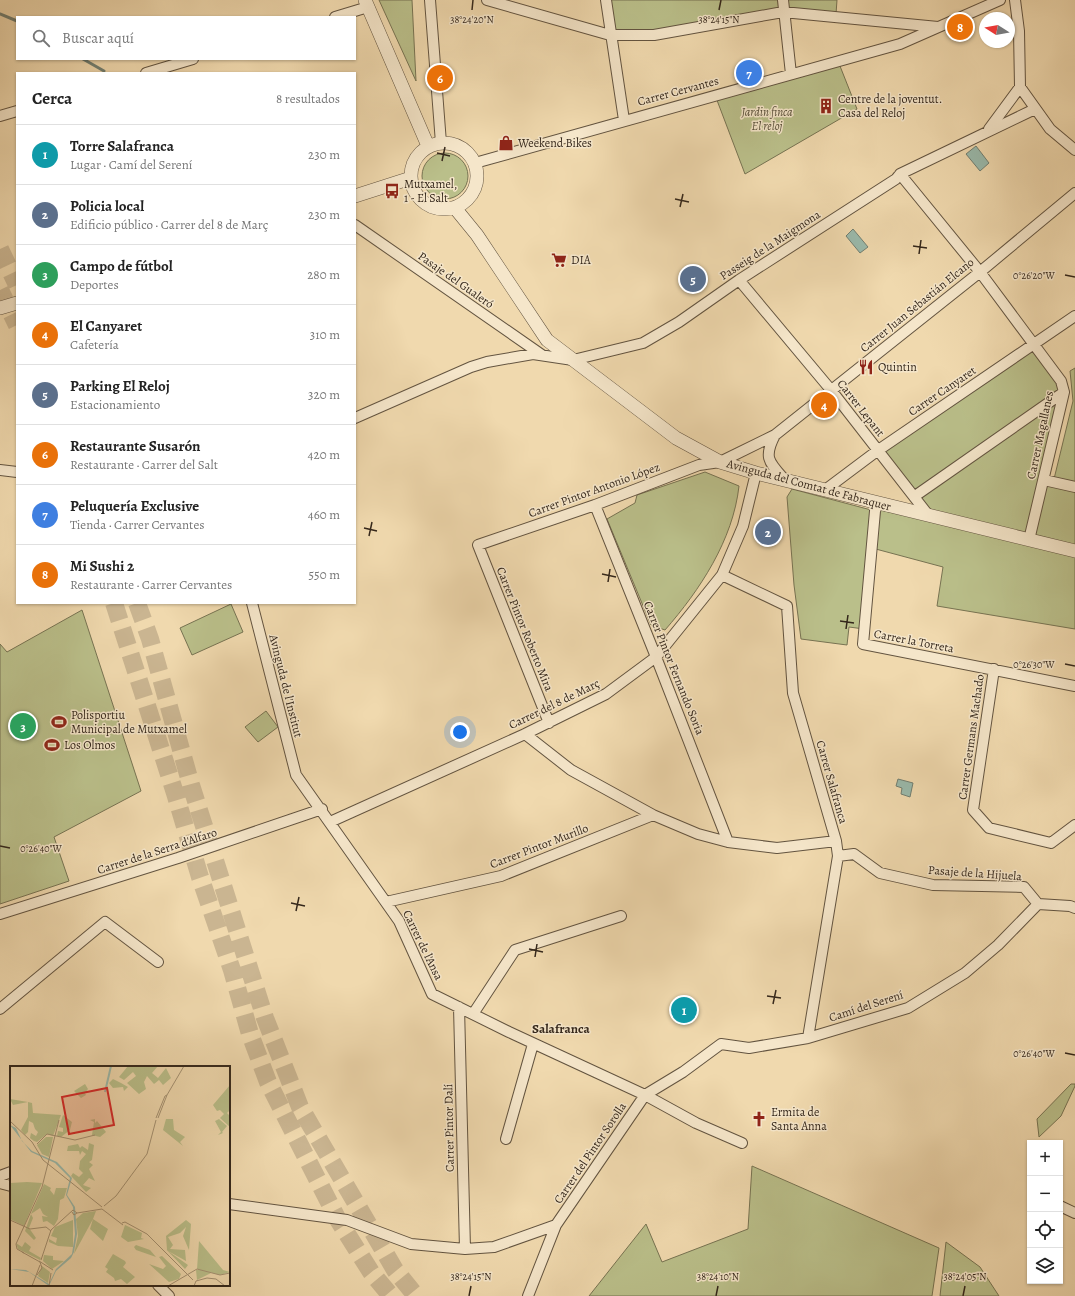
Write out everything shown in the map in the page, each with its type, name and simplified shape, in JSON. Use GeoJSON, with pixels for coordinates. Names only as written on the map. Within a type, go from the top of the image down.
{"type":"FeatureCollection","features":[{"type":"Feature","properties":{"kind":"street"},"geometry":{"type":"LineString","coordinates":[[430,0],[435,144]]}},
{"type":"Feature","properties":{"kind":"street"},"geometry":{"type":"LineString","coordinates":[[487,0],[610,35],[654,35],[783,12],[939,27]]}},
{"type":"Feature","properties":{"kind":"street"},"geometry":{"type":"LineString","coordinates":[[606,0],[610,35],[624,120]]}},
{"type":"Feature","properties":{"kind":"street"},"geometry":{"type":"LineString","coordinates":[[783,0],[790,74]]}},
{"type":"Feature","properties":{"kind":"street","name":"Carrer Cervantes"},"geometry":{"type":"LineString","coordinates":[[475,163],[624,120],[900,44],[1000,0]]}},
{"type":"Feature","properties":{"kind":"street"},"geometry":{"type":"LineString","coordinates":[[1015,0],[1019,31],[1020,87],[1050,129],[1075,150]]}},
{"type":"Feature","properties":{"kind":"street"},"geometry":{"type":"LineString","coordinates":[[337,16],[366,4],[435,144]]}},
{"type":"Feature","properties":{"kind":"street"},"geometry":{"type":"LineString","coordinates":[[149,72],[190,60]]}},
{"type":"Feature","properties":{"kind":"street","name":"Passeig de la Maigmona"},"geometry":{"type":"LineString","coordinates":[[988,131],[1020,87]]}},
{"type":"Feature","properties":{"kind":"street","name":"Passeig de la Maigmona"},"geometry":{"type":"LineString","coordinates":[[356,418],[471,367],[487,362],[533,354],[573,360],[643,343],[679,322],[739,280],[896,179],[900,174],[1036,109]]}},
{"type":"Feature","properties":{"kind":"street"},"geometry":{"type":"LineString","coordinates":[[0,116],[16,111]]}},
{"type":"Feature","properties":{"kind":"street"},"geometry":{"type":"LineString","coordinates":[[435,144],[453,144],[463,149],[475,163],[477,180],[472,195],[455,208],[440,210],[427,205],[415,192],[411,178],[417,155],[435,144]]}},
{"type":"Feature","properties":{"kind":"street","name":"Carrer Magallanes"},"geometry":{"type":"LineString","coordinates":[[900,174],[980,272],[1061,381],[1064,392],[1029,540]]}},
{"type":"Feature","properties":{"kind":"street"},"geometry":{"type":"LineString","coordinates":[[356,196],[411,178]]}},
{"type":"Feature","properties":{"kind":"street","name":"Carrer Juan Sebastián Elcano"},"geometry":{"type":"LineString","coordinates":[[774,435],[980,272],[1075,193]]}},
{"type":"Feature","properties":{"kind":"street","name":"Avinguda del Comtat de Fabraquer"},"geometry":{"type":"LineString","coordinates":[[455,208],[477,236],[547,340],[676,438],[720,462],[756,473],[1075,551]]}},
{"type":"Feature","properties":{"kind":"street","name":"Pasaje del Gualeró"},"geometry":{"type":"LineString","coordinates":[[356,226],[543,356]]}},
{"type":"Feature","properties":{"kind":"street","name":"Carrer Lepant"},"geometry":{"type":"LineString","coordinates":[[739,280],[831,390],[877,450],[915,496],[929,516]]}},
{"type":"Feature","properties":{"kind":"street"},"geometry":{"type":"LineString","coordinates":[[0,308],[16,303]]}},
{"type":"Feature","properties":{"kind":"street","name":"Carrer Canyaret"},"geometry":{"type":"LineString","coordinates":[[825,490],[877,450],[1075,316]]}},
{"type":"Feature","properties":{"kind":"street"},"geometry":{"type":"LineString","coordinates":[[915,496],[1064,392]]}},
{"type":"Feature","properties":{"kind":"street"},"geometry":{"type":"LineString","coordinates":[[774,435],[768,448],[769,462],[785,480]]}},
{"type":"Feature","properties":{"kind":"street","name":"Carrer Pintor Antonio López"},"geometry":{"type":"LineString","coordinates":[[478,545],[595,505],[700,465],[720,462],[774,435]]}},
{"type":"Feature","properties":{"kind":"street"},"geometry":{"type":"LineString","coordinates":[[0,470],[16,472]]}},
{"type":"Feature","properties":{"kind":"street","name":"Carrer del 8 de Març"},"geometry":{"type":"LineString","coordinates":[[330,822],[525,734],[606,694],[656,656],[722,575],[743,526],[756,473]]}},
{"type":"Feature","properties":{"kind":"street"},"geometry":{"type":"LineString","coordinates":[[1044,480],[1075,487]]}},
{"type":"Feature","properties":{"kind":"street","name":"Carrer la Torreta"},"geometry":{"type":"LineString","coordinates":[[878,503],[875,511],[863,644],[1075,686]]}},
{"type":"Feature","properties":{"kind":"street","name":"Carrer Pintor Fernando Soria"},"geometry":{"type":"LineString","coordinates":[[595,505],[656,656],[728,842]]}},
{"type":"Feature","properties":{"kind":"street","name":"Carrer Pintor Roberto Mira"},"geometry":{"type":"LineString","coordinates":[[478,545],[548,723]]}},
{"type":"Feature","properties":{"kind":"street","name":"Carrer Salafranca"},"geometry":{"type":"LineString","coordinates":[[722,575],[787,606],[793,693],[836,841],[838,856],[808,1038]]}},
{"type":"Feature","properties":{"kind":"street","name":"Avinguda de l'Institut"},"geometry":{"type":"LineString","coordinates":[[252,604],[296,775]]}},
{"type":"Feature","properties":{"kind":"street","name":"Carrer Germans Machado"},"geometry":{"type":"LineString","coordinates":[[994,669],[973,810],[989,828],[1051,843],[1075,826]]}},
{"type":"Feature","properties":{"kind":"street"},"geometry":{"type":"LineString","coordinates":[[525,734],[571,770],[653,815],[698,834],[728,842],[777,848],[836,841]]}},
{"type":"Feature","properties":{"kind":"street","name":"Carrer de l'Ansa"},"geometry":{"type":"LineString","coordinates":[[296,775],[399,921],[432,994],[533,1044],[645,1095],[696,1123],[742,1143]]}},
{"type":"Feature","properties":{"kind":"street","name":"Carrer de la Serra d'Alfaro"},"geometry":{"type":"LineString","coordinates":[[0,914],[178,858],[322,810]]}},
{"type":"Feature","properties":{"kind":"street","name":"Carrer Pintor Murillo"},"geometry":{"type":"LineString","coordinates":[[386,902],[501,876],[653,815]]}},
{"type":"Feature","properties":{"kind":"street","name":"Pasaje de la Hijuela"},"geometry":{"type":"LineString","coordinates":[[838,856],[854,854],[880,873],[933,885],[1024,887],[1038,904]]}},
{"type":"Feature","properties":{"kind":"street"},"geometry":{"type":"LineString","coordinates":[[1038,904],[1070,906],[1075,908]]}},
{"type":"Feature","properties":{"kind":"street","name":"Camí del Serení"},"geometry":{"type":"LineString","coordinates":[[645,1095],[683,1072],[721,1044],[749,1048],[808,1038],[908,1008],[964,973],[998,945],[1038,904]]}},
{"type":"Feature","properties":{"kind":"street"},"geometry":{"type":"LineString","coordinates":[[473,1014],[515,950],[621,916]]}},
{"type":"Feature","properties":{"kind":"street"},"geometry":{"type":"LineString","coordinates":[[0,1009],[105,922],[158,962]]}},
{"type":"Feature","properties":{"kind":"street","name":"Carrer Pintor Dalí"},"geometry":{"type":"LineString","coordinates":[[459,1007],[465,1248]]}},
{"type":"Feature","properties":{"kind":"street"},"geometry":{"type":"LineString","coordinates":[[506,1139],[533,1044]]}},
{"type":"Feature","properties":{"kind":"street","name":"Carrer del Pintor Sorolla"},"geometry":{"type":"LineString","coordinates":[[528,1296],[556,1225],[645,1095]]}},
{"type":"Feature","properties":{"kind":"street"},"geometry":{"type":"LineString","coordinates":[[0,1176],[10,1172]]}},
{"type":"Feature","properties":{"kind":"street"},"geometry":{"type":"LineString","coordinates":[[0,1183],[10,1186]]}},
{"type":"Feature","properties":{"kind":"street"},"geometry":{"type":"LineString","coordinates":[[230,1204],[347,1220],[411,1244],[465,1248],[494,1247],[556,1225]]}},
{"type":"Feature","properties":{"kind":"street"},"geometry":{"type":"LineString","coordinates":[[1063,1207],[1075,1213]]}},
{"type":"Feature","properties":{"kind":"street"},"geometry":{"type":"LineString","coordinates":[[159,1286],[169,1296]]}},
{"type":"Feature","properties":{"kind":"green space"},"geometry":{"type":"Polygon","coordinates":[[[379,0],[412,0],[416,81],[379,0]]]}},
{"type":"Feature","properties":{"kind":"green space"},"geometry":{"type":"Polygon","coordinates":[[[606,0],[783,0],[783,12],[654,35],[610,35],[606,0]]]}},
{"type":"Feature","properties":{"kind":"green space"},"geometry":{"type":"Polygon","coordinates":[[[788,0],[837,0],[836,14],[788,9],[788,0]]]}},
{"type":"Feature","properties":{"kind":"green space","name":"Jardin finca El reloj"},"geometry":{"type":"Polygon","coordinates":[[[838,61],[857,109],[745,174],[715,95],[838,61]]]}},
{"type":"Feature","properties":{"kind":"green space"},"geometry":{"type":"Polygon","coordinates":[[[440,153],[450,153],[458,157],[464,163],[468,171],[468,181],[464,189],[458,195],[450,199],[440,199],[432,195],[426,189],[422,181],[422,171],[426,163],[432,157],[440,153]]]}},
{"type":"Feature","properties":{"kind":"green space"},"geometry":{"type":"Polygon","coordinates":[[[1034,345],[1064,392],[1044,480],[1075,487],[1075,629],[937,606],[943,567],[872,548],[864,629],[849,627],[847,645],[801,639],[794,585],[787,497],[792,489],[875,511],[878,503],[928,515],[877,451],[1034,345]]]}},
{"type":"Feature","properties":{"kind":"green space"},"geometry":{"type":"Polygon","coordinates":[[[1075,368],[1075,484],[1054,479],[1073,401],[1070,371],[1075,368]]]}},
{"type":"Feature","properties":{"kind":"green space"},"geometry":{"type":"Polygon","coordinates":[[[705,472],[739,486],[736,506],[730,526],[713,563],[678,615],[665,630],[651,625],[607,519],[635,503],[637,495],[705,472]]]}},
{"type":"Feature","properties":{"kind":"green space"},"geometry":{"type":"Polygon","coordinates":[[[231,604],[243,632],[192,655],[180,628],[231,604]]]}},
{"type":"Feature","properties":{"kind":"green space","name":"Polisportiu Municipal de Mutxamel"},"geometry":{"type":"Polygon","coordinates":[[[82,610],[141,791],[54,837],[69,881],[0,904],[0,644],[7,652],[82,610]]]}},
{"type":"Feature","properties":{"kind":"green space"},"geometry":{"type":"Polygon","coordinates":[[[266,711],[278,727],[258,742],[245,727],[266,711]]]}},
{"type":"Feature","properties":{"kind":"green space"},"geometry":{"type":"Polygon","coordinates":[[[1071,1084],[1075,1084],[1075,1086],[1061,1116],[1039,1137],[1037,1119],[1071,1084]]]}},
{"type":"Feature","properties":{"kind":"green space"},"geometry":{"type":"Polygon","coordinates":[[[752,1166],[939,1248],[932,1296],[589,1296],[646,1224],[662,1262],[748,1229],[752,1166]]]}},
{"type":"Feature","properties":{"kind":"green space"},"geometry":{"type":"Polygon","coordinates":[[[946,1242],[980,1267],[999,1296],[940,1296],[946,1242]]]}},
{"type":"Feature","properties":{"kind":"shaded area"},"geometry":{"type":"Polygon","coordinates":[[[976,146],[989,163],[980,171],[966,154],[976,146]]]}},
{"type":"Feature","properties":{"kind":"shaded area"},"geometry":{"type":"Polygon","coordinates":[[[853,229],[868,247],[860,253],[846,236],[853,229]]]}},
{"type":"Feature","properties":{"kind":"shaded area"},"geometry":{"type":"Polygon","coordinates":[[[898,779],[913,783],[910,797],[901,794],[902,788],[896,786],[898,779]]]}},
{"type":"Feature","properties":{"kind":"waterway"},"geometry":{"type":"LineString","coordinates":[[0,14],[16,21]]}},
{"type":"Feature","properties":{"kind":"waterway"},"geometry":{"type":"LineString","coordinates":[[85,60],[104,71]]}},
{"type":"Feature","properties":{"kind":"tunnel"},"geometry":{"type":"LineString","coordinates":[[0,249],[16,283]]}},
{"type":"Feature","properties":{"kind":"tunnel"},"geometry":{"type":"LineString","coordinates":[[0,290],[16,323]]}},
{"type":"Feature","properties":{"kind":"tunnel"},"geometry":{"type":"LineString","coordinates":[[114,604],[175,793],[200,877],[232,970],[250,1034],[268,1082],[337,1218],[371,1272],[391,1296]]}},
{"type":"Feature","properties":{"kind":"tunnel"},"geometry":{"type":"LineString","coordinates":[[137,604],[150,639],[191,785],[265,1018],[300,1107],[395,1270],[416,1296]]}},
{"type":"Feature","properties":{"kind":"place","name":"Mi Sushi 2"},"geometry":{"type":"Point","coordinates":[960,27]}},
{"type":"Feature","properties":{"kind":"place","name":"Peluquería Exclusive"},"geometry":{"type":"Point","coordinates":[749,73]}},
{"type":"Feature","properties":{"kind":"place","name":"Restaurante Susarón"},"geometry":{"type":"Point","coordinates":[440,78]}},
{"type":"Feature","properties":{"kind":"place","name":"Centre de la joventut. Casa del Reloj"},"geometry":{"type":"Point","coordinates":[826,106]}},
{"type":"Feature","properties":{"kind":"place","name":"Weekend Bikes"},"geometry":{"type":"Point","coordinates":[506,143]}},
{"type":"Feature","properties":{"kind":"place","name":"Mutxamel, 1 - El Salt"},"geometry":{"type":"Point","coordinates":[392,191]}},
{"type":"Feature","properties":{"kind":"place","name":"DIA"},"geometry":{"type":"Point","coordinates":[559,260]}},
{"type":"Feature","properties":{"kind":"place","name":"Parking El Reloj"},"geometry":{"type":"Point","coordinates":[693,279]}},
{"type":"Feature","properties":{"kind":"place","name":"Quintin"},"geometry":{"type":"Point","coordinates":[866,367]}},
{"type":"Feature","properties":{"kind":"place","name":"El Canyaret"},"geometry":{"type":"Point","coordinates":[824,405]}},
{"type":"Feature","properties":{"kind":"place","name":"Policia local"},"geometry":{"type":"Point","coordinates":[768,532]}},
{"type":"Feature","properties":{"kind":"place","name":"Polisportiu Municipal de Mutxamel"},"geometry":{"type":"Point","coordinates":[59,722]}},
{"type":"Feature","properties":{"kind":"place","name":"Campo de fútbol"},"geometry":{"type":"Point","coordinates":[23,726]}},
{"type":"Feature","properties":{"kind":"place","name":"Los Olmos"},"geometry":{"type":"Point","coordinates":[52,745]}},
{"type":"Feature","properties":{"kind":"place","name":"Torre Salafranca"},"geometry":{"type":"Point","coordinates":[684,1010]}},
{"type":"Feature","properties":{"kind":"place","name":"Ermita de Santa Anna"},"geometry":{"type":"Point","coordinates":[759,1119]}},
{"type":"Feature","properties":{"kind":"district","name":"Salafranca"},"geometry":{"type":"Point","coordinates":[561,1028]}}]}
